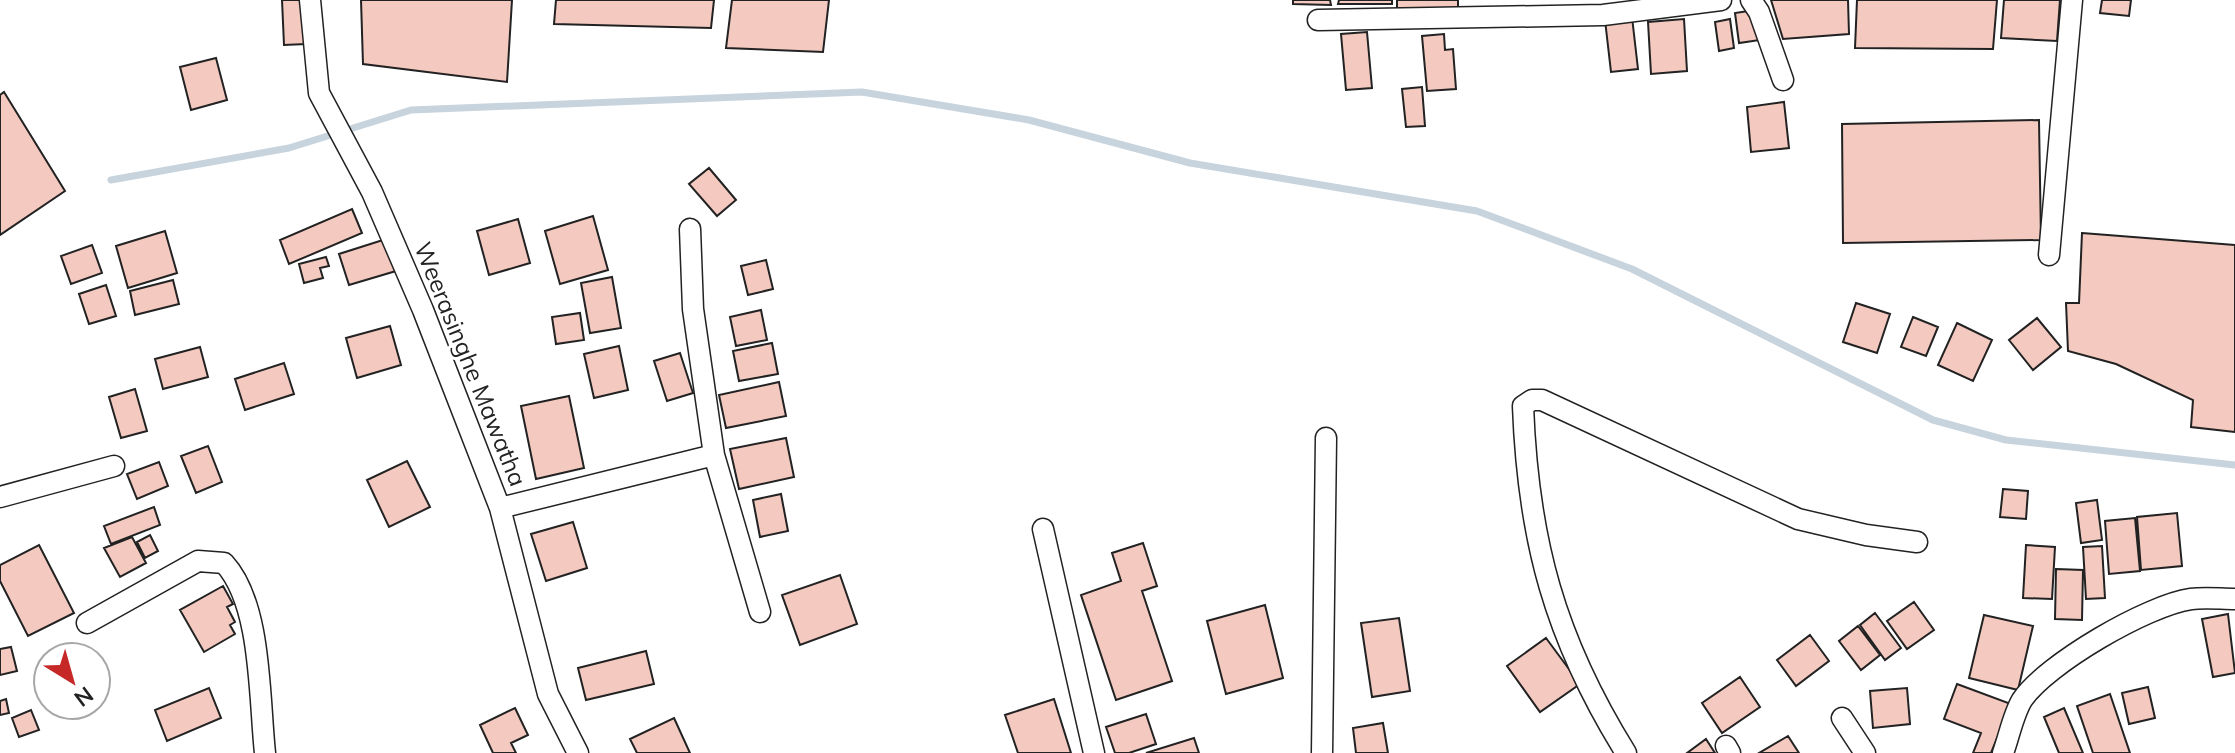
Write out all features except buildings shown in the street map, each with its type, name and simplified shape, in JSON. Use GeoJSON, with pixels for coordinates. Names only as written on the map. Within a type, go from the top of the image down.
{"type":"FeatureCollection","features":[{"type":"Feature","properties":{"kind":"street","name":"Weerasinghe Mawatha"},"geometry":{"type":"LineString","coordinates":[[310,0],[319,93],[372,192],[500,508],[548,694],[578,753]]}},
{"type":"Feature","properties":{"kind":"street"},"geometry":{"type":"LineString","coordinates":[[1318,20],[1603,15],[1721,0]]}},
{"type":"Feature","properties":{"kind":"street"},"geometry":{"type":"LineString","coordinates":[[1751,0],[1759,12],[1783,80]]}},
{"type":"Feature","properties":{"kind":"street"},"geometry":{"type":"LineString","coordinates":[[2049,255],[2072,0]]}},
{"type":"Feature","properties":{"kind":"street"},"geometry":{"type":"LineString","coordinates":[[690,229],[693,309],[714,455],[760,612]]}},
{"type":"Feature","properties":{"kind":"street"},"geometry":{"type":"LineString","coordinates":[[1626,753],[1589,694],[1560,628],[1544,574],[1525,450],[1523,406],[1542,400],[1798,519],[1917,542]]}},
{"type":"Feature","properties":{"kind":"street"},"geometry":{"type":"LineString","coordinates":[[1322,753],[1326,438]]}},
{"type":"Feature","properties":{"kind":"street"},"geometry":{"type":"LineString","coordinates":[[500,508],[714,455]]}},
{"type":"Feature","properties":{"kind":"street"},"geometry":{"type":"LineString","coordinates":[[0,497],[114,466]]}},
{"type":"Feature","properties":{"kind":"street"},"geometry":{"type":"LineString","coordinates":[[1043,529],[1094,753]]}},
{"type":"Feature","properties":{"kind":"street"},"geometry":{"type":"LineString","coordinates":[[87,623],[198,561],[224,563],[238,578],[248,611],[265,753]]}},
{"type":"Feature","properties":{"kind":"street"},"geometry":{"type":"LineString","coordinates":[[2003,753],[2021,701],[2045,676],[2091,644],[2140,617],[2190,599],[2235,599]]}},
{"type":"Feature","properties":{"kind":"street"},"geometry":{"type":"LineString","coordinates":[[1842,718],[1865,753]]}},
{"type":"Feature","properties":{"kind":"waterway"},"geometry":{"type":"LineString","coordinates":[[111,180],[289,148],[411,110],[862,92],[1029,120],[1190,163],[1477,211],[1632,269],[1933,420],[2006,440],[2235,465]]}}]}
